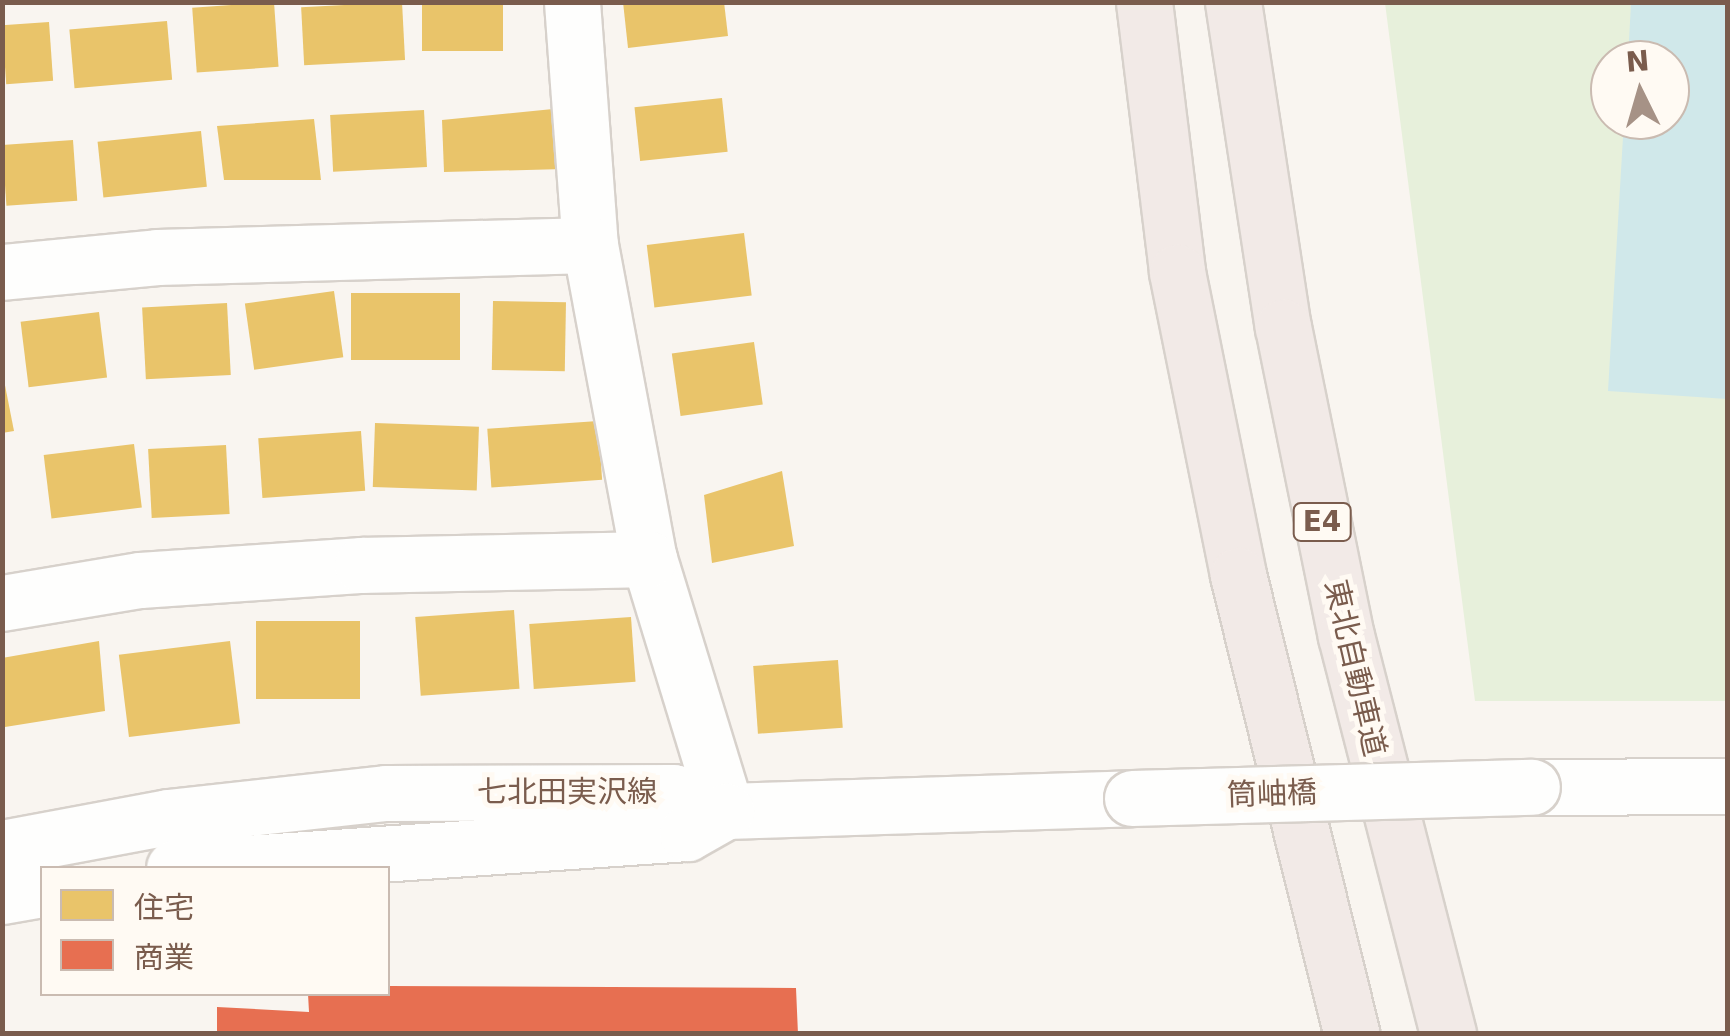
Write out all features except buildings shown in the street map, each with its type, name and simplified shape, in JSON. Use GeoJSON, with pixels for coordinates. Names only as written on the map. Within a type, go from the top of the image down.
{"type":"FeatureCollection","features":[{"type":"Feature","properties":{"kind":"highway"},"geometry":{"type":"LineString","coordinates":[[1144,2],[1177,272],[1238,575],[1352,1034]]}},
{"type":"Feature","properties":{"kind":"highway","name":"東北自動車道"},"geometry":{"type":"LineString","coordinates":[[1233,2],[1283,327],[1346,636],[1448,1034]]}},
{"type":"Feature","properties":{"kind":"street"},"geometry":{"type":"LineString","coordinates":[[204,866],[686,834],[726,810],[649,559],[590,245],[572,2]]}},
{"type":"Feature","properties":{"kind":"street"},"geometry":{"type":"LineString","coordinates":[[2,272],[157,257],[590,245]]}},
{"type":"Feature","properties":{"kind":"street"},"geometry":{"type":"LineString","coordinates":[[2,603],[140,580],[362,565],[649,559]]}},
{"type":"Feature","properties":{"kind":"street","name":"筒岫橋"},"geometry":{"type":"LineString","coordinates":[[1132,798],[1728,786]]}},
{"type":"Feature","properties":{"kind":"street","name":"七北田実沢線"},"geometry":{"type":"LineString","coordinates":[[2,848],[168,817],[386,793],[673,792],[726,810],[1132,798]]}},
{"type":"Feature","properties":{"kind":"street"},"geometry":{"type":"LineString","coordinates":[[2,896],[40,889]]}},
{"type":"Feature","properties":{"kind":"green space"},"geometry":{"type":"Polygon","coordinates":[[[1385,3],[1727,3],[1727,701],[1475,701],[1385,3]]]}},
{"type":"Feature","properties":{"kind":"water"},"geometry":{"type":"Polygon","coordinates":[[[1631,3],[1727,3],[1727,399],[1608,391],[1623,140],[1690,140],[1690,40],[1629,40],[1631,3]]]}}]}
